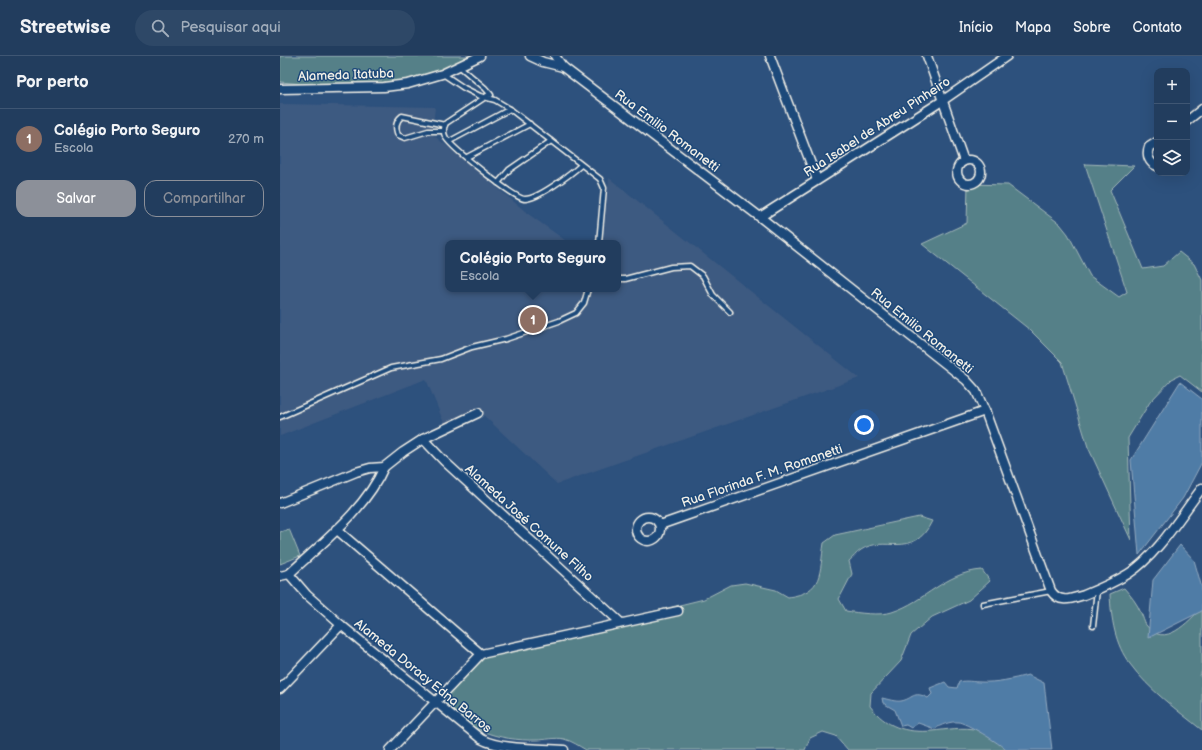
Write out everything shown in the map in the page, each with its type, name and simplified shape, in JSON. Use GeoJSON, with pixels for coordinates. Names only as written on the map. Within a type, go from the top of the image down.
{"type":"FeatureCollection","features":[{"type":"Feature","properties":{"kind":"street","name":"Alameda Itatuba"},"geometry":{"type":"LineString","coordinates":[[280,89],[384,87],[414,83],[442,74],[480,56]]}},
{"type":"Feature","properties":{"kind":"street","name":"Rua Emilio Romanetti"},"geometry":{"type":"LineString","coordinates":[[530,56],[543,62],[563,67]]}},
{"type":"Feature","properties":{"kind":"street","name":"Rua Emilio Romanetti"},"geometry":{"type":"LineString","coordinates":[[556,56],[563,67],[760,217],[966,380],[976,391],[985,411],[1051,591]]}},
{"type":"Feature","properties":{"kind":"street"},"geometry":{"type":"LineString","coordinates":[[770,56],[816,180]]}},
{"type":"Feature","properties":{"kind":"street"},"geometry":{"type":"LineString","coordinates":[[926,56],[964,161]]}},
{"type":"Feature","properties":{"kind":"street","name":"Rua Isabel de Abreu Pinheiro"},"geometry":{"type":"LineString","coordinates":[[760,217],[942,101],[1007,56]]}},
{"type":"Feature","properties":{"kind":"street"},"geometry":{"type":"LineString","coordinates":[[1190,119],[1202,109]]}},
{"type":"Feature","properties":{"kind":"street"},"geometry":{"type":"LineString","coordinates":[[1154,143],[1151,144],[1147,151],[1149,159],[1154,163]]}},
{"type":"Feature","properties":{"kind":"street","name":"Rua Florinda F. M. Romanetti"},"geometry":{"type":"LineString","coordinates":[[660,525],[985,411]]}},
{"type":"Feature","properties":{"kind":"street"},"geometry":{"type":"LineString","coordinates":[[280,576],[289,574],[366,498],[378,482],[384,467],[423,439],[478,413]]}},
{"type":"Feature","properties":{"kind":"street","name":"Alameda José Comune Filho"},"geometry":{"type":"LineString","coordinates":[[423,439],[444,461],[620,622]]}},
{"type":"Feature","properties":{"kind":"street"},"geometry":{"type":"LineString","coordinates":[[280,503],[356,472],[370,468],[384,467]]}},
{"type":"Feature","properties":{"kind":"street"},"geometry":{"type":"LineString","coordinates":[[1051,591],[1059,599],[1070,600],[1097,590],[1129,574],[1153,552],[1202,488]]}},
{"type":"Feature","properties":{"kind":"street"},"geometry":{"type":"LineString","coordinates":[[336,529],[481,654]]}},
{"type":"Feature","properties":{"kind":"street","name":"Alameda Doracy Edna Barros"},"geometry":{"type":"LineString","coordinates":[[289,574],[307,595],[341,625],[480,739],[488,744],[502,748],[564,750]]}},
{"type":"Feature","properties":{"kind":"street"},"geometry":{"type":"LineString","coordinates":[[390,750],[481,654],[620,622],[678,611]]}},
{"type":"Feature","properties":{"kind":"street"},"geometry":{"type":"LineString","coordinates":[[280,689],[341,625]]}},
{"type":"Feature","properties":{"kind":"lane"},"geometry":{"type":"LineString","coordinates":[[459,66],[495,100]]}},
{"type":"Feature","properties":{"kind":"lane"},"geometry":{"type":"LineString","coordinates":[[442,74],[464,88],[495,100],[510,109],[600,179],[604,184],[599,240]]}},
{"type":"Feature","properties":{"kind":"lane"},"geometry":{"type":"LineString","coordinates":[[490,94],[445,125],[444,131],[446,138],[466,157],[498,183],[518,198],[529,199],[550,187],[581,164]]}},
{"type":"Feature","properties":{"kind":"lane"},"geometry":{"type":"LineString","coordinates":[[450,141],[510,109]]}},
{"type":"Feature","properties":{"kind":"lane"},"geometry":{"type":"LineString","coordinates":[[444,131],[428,131],[405,138],[398,135],[396,129],[398,119],[402,116],[445,125]]}},
{"type":"Feature","properties":{"kind":"lane"},"geometry":{"type":"LineString","coordinates":[[466,157],[530,124]]}},
{"type":"Feature","properties":{"kind":"lane"},"geometry":{"type":"LineString","coordinates":[[498,183],[509,170],[551,141]]}},
{"type":"Feature","properties":{"kind":"lane"},"geometry":{"type":"LineString","coordinates":[[621,279],[671,268],[690,266],[703,276],[713,294],[730,312]]}},
{"type":"Feature","properties":{"kind":"lane"},"geometry":{"type":"LineString","coordinates":[[280,417],[391,368],[441,360],[472,347],[506,339],[559,321],[576,313],[584,303],[587,292]]}},
{"type":"Feature","properties":{"kind":"lane"},"geometry":{"type":"LineString","coordinates":[[1093,626],[1097,590]]}},
{"type":"Feature","properties":{"kind":"lane"},"geometry":{"type":"LineString","coordinates":[[983,604],[1051,591]]}},
{"type":"Feature","properties":{"kind":"shaded area"},"geometry":{"type":"Polygon","coordinates":[[[280,104],[435,107],[432,134],[531,216],[565,240],[445,240],[445,292],[621,292],[621,240],[603,240],[609,178],[859,378],[557,484],[478,410],[444,423],[426,379],[280,436],[280,104]]]}},
{"type":"Feature","properties":{"kind":"shaded area"},"geometry":{"type":"Polygon","coordinates":[[[1180,382],[1202,399],[1202,462],[1183,498],[1139,555],[1131,460],[1180,382]]]}},
{"type":"Feature","properties":{"kind":"shaded area"},"geometry":{"type":"Polygon","coordinates":[[[1180,545],[1194,560],[1202,588],[1202,611],[1148,638],[1153,580],[1180,545]]]}},
{"type":"Feature","properties":{"kind":"shaded area"},"geometry":{"type":"Polygon","coordinates":[[[1028,675],[1044,683],[1052,750],[1006,750],[983,734],[958,722],[952,722],[935,729],[918,723],[911,728],[906,725],[901,726],[895,710],[883,703],[882,698],[899,701],[919,695],[928,698],[932,694],[930,688],[945,682],[949,687],[957,688],[959,682],[962,681],[993,682],[1028,675]]]}},
{"type":"Feature","properties":{"kind":"green space"},"geometry":{"type":"Polygon","coordinates":[[[280,56],[473,56],[436,75],[388,91],[280,82],[280,56]]]}},
{"type":"Feature","properties":{"kind":"green space"},"geometry":{"type":"Polygon","coordinates":[[[1085,164],[1134,166],[1110,190],[1143,269],[1163,266],[1179,252],[1194,264],[1202,280],[1202,392],[1180,375],[1172,379],[1150,402],[1128,438],[1131,540],[1088,447],[1062,362],[1030,330],[922,244],[967,223],[968,184],[1008,185],[1060,224],[1068,234],[1090,276],[1119,297],[1127,292],[1085,164]]]}},
{"type":"Feature","properties":{"kind":"green space"},"geometry":{"type":"Polygon","coordinates":[[[919,517],[932,521],[924,533],[916,540],[907,544],[879,544],[870,546],[859,551],[849,561],[852,574],[839,599],[846,611],[876,614],[892,612],[915,601],[957,576],[969,572],[982,570],[990,581],[969,600],[932,617],[911,635],[901,661],[871,693],[870,706],[890,724],[905,730],[932,731],[961,728],[978,730],[1016,750],[848,750],[836,736],[823,732],[810,738],[805,750],[586,750],[573,742],[564,739],[522,740],[482,731],[459,717],[449,707],[442,695],[475,662],[524,640],[538,640],[704,599],[731,585],[745,583],[776,590],[788,597],[800,594],[808,591],[814,586],[820,572],[824,543],[835,535],[919,517]]]}},
{"type":"Feature","properties":{"kind":"green space"},"geometry":{"type":"Polygon","coordinates":[[[289,529],[300,556],[280,564],[280,532],[289,529]]]}},
{"type":"Feature","properties":{"kind":"green space"},"geometry":{"type":"Polygon","coordinates":[[[1124,588],[1138,606],[1146,625],[1153,632],[1161,635],[1176,631],[1202,608],[1202,670],[1200,676],[1202,679],[1202,730],[1155,691],[1125,657],[1117,640],[1111,612],[1110,594],[1124,588]]]}},
{"type":"Feature","properties":{"kind":"place","name":"Colégio Porto Seguro"},"geometry":{"type":"Point","coordinates":[533,320]}}]}
